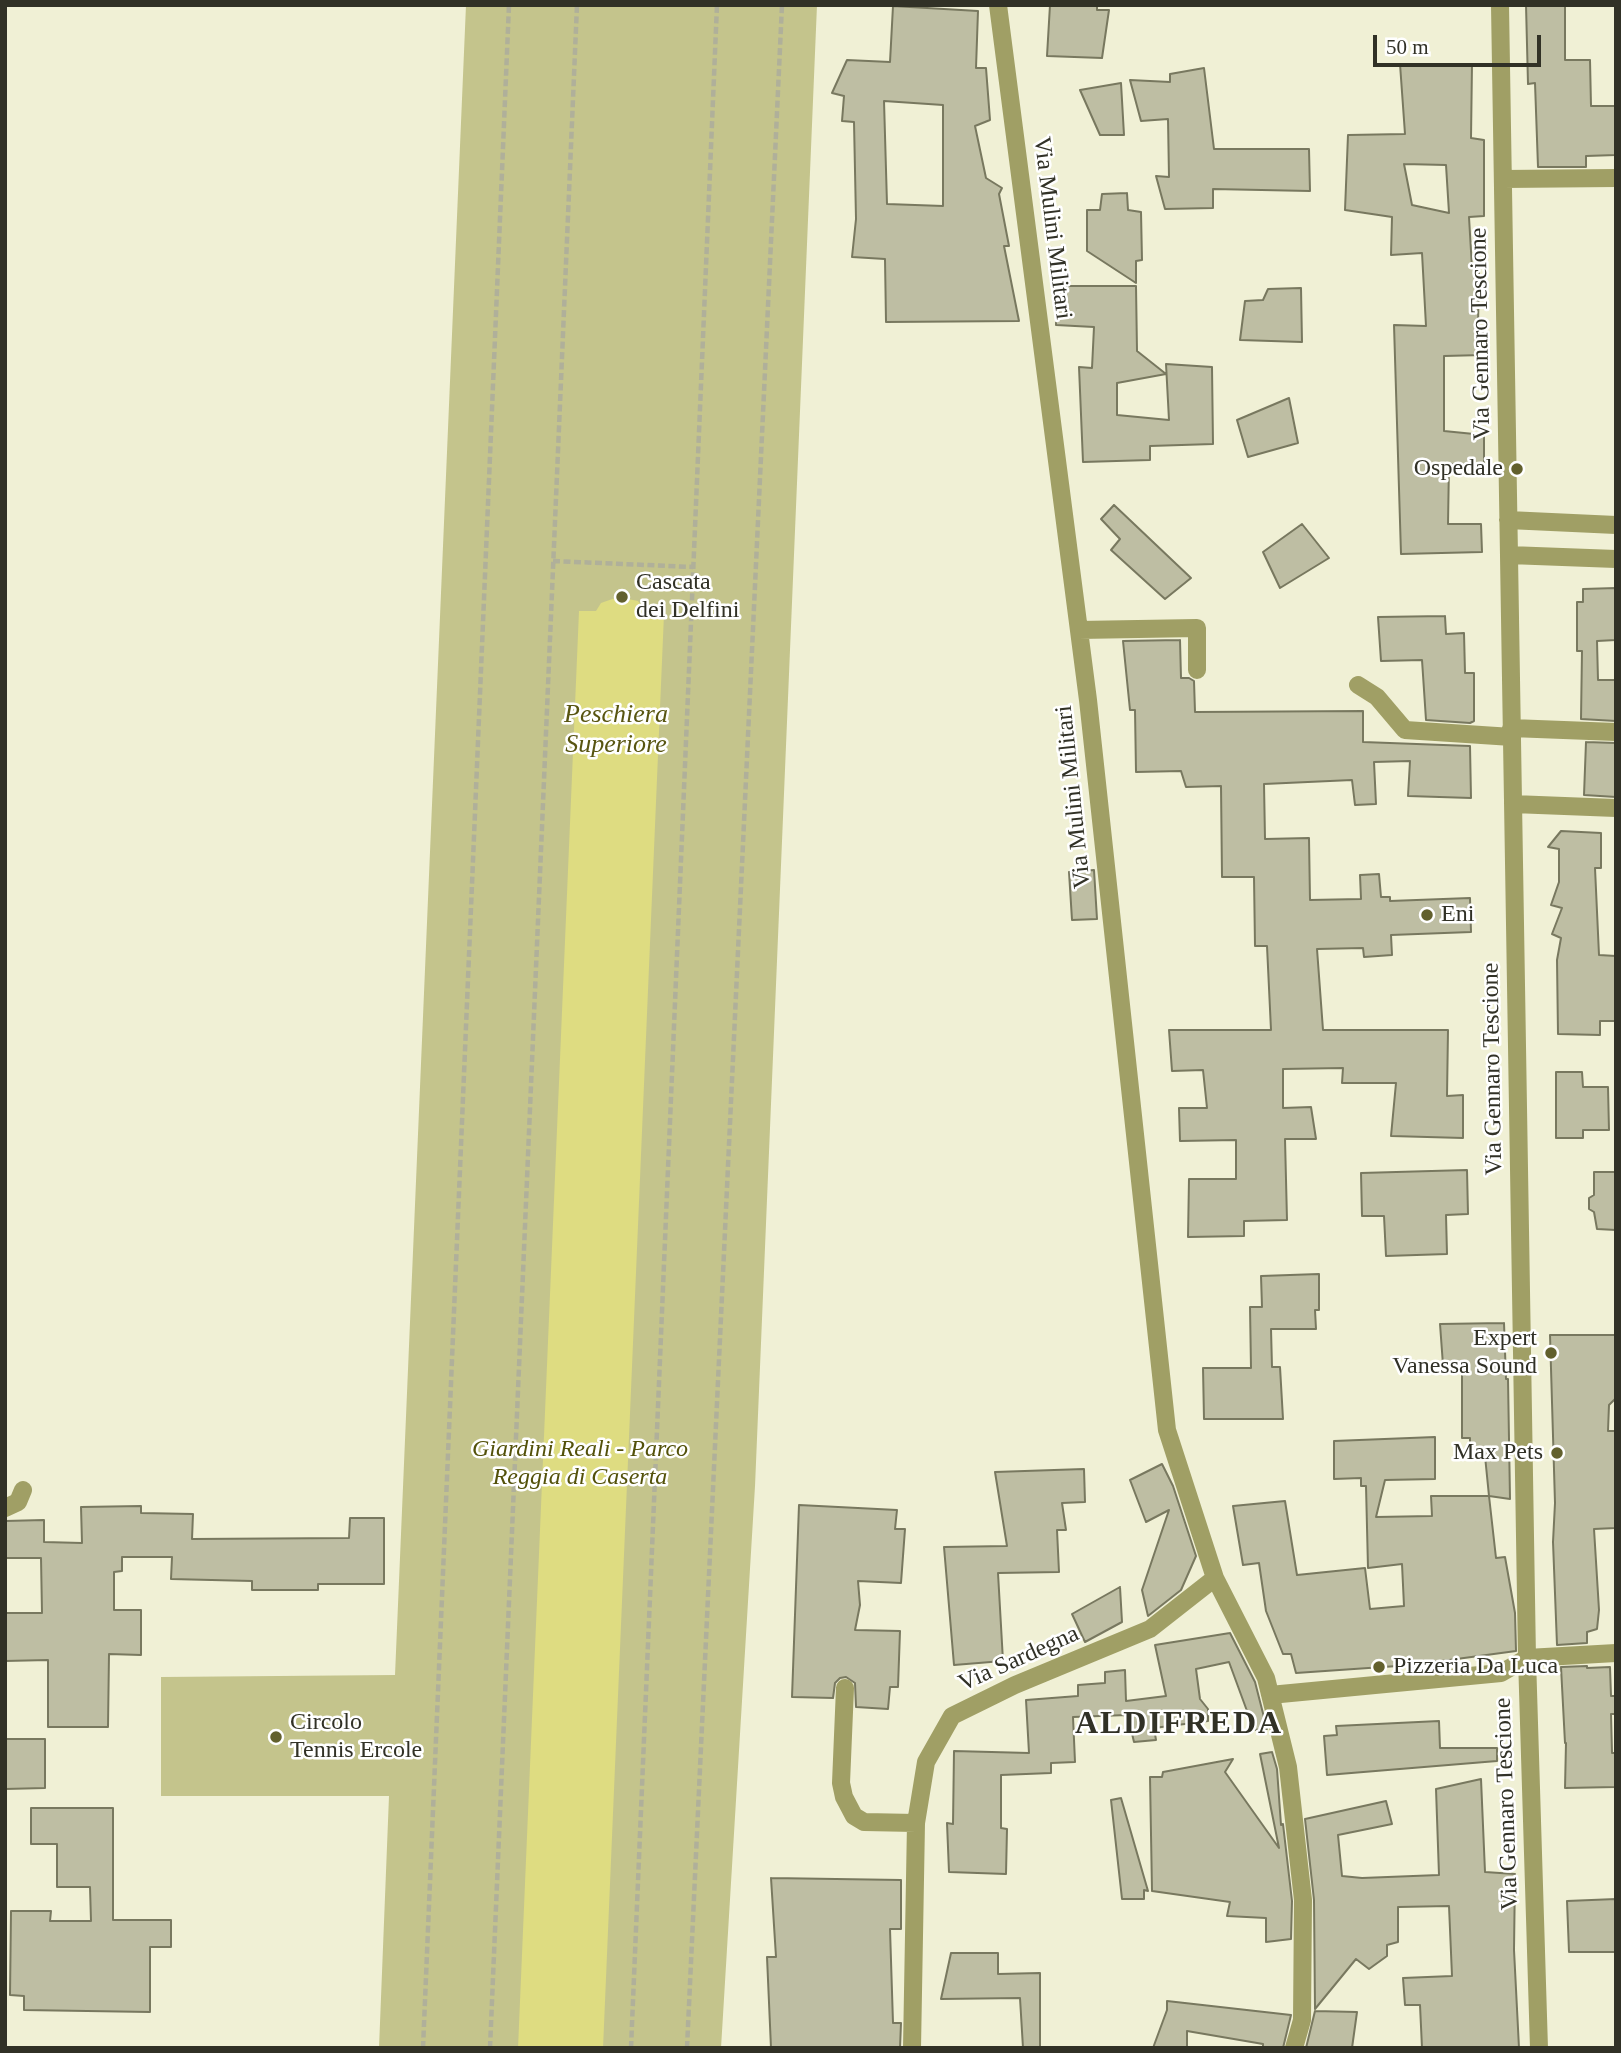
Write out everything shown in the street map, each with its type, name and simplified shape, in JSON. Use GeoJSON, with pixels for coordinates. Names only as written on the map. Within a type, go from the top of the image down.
{"type":"FeatureCollection","features":[{"type":"Feature","properties":{"kind":"street","name":"Via Mulini Militari"},"geometry":{"type":"LineString","coordinates":[[999,5],[1079,631],[1167,1430],[1215,1578],[1265,1678],[1288,1768],[1303,1900],[1302,2020],[1294,2048]]}},
{"type":"Feature","properties":{"kind":"street","name":"Via Gennaro Tescione"},"geometry":{"type":"LineString","coordinates":[[1500,5],[1527,1658],[1539,2048]]}},
{"type":"Feature","properties":{"kind":"street"},"geometry":{"type":"LineString","coordinates":[[1503,179],[1616,178]]}},
{"type":"Feature","properties":{"kind":"street"},"geometry":{"type":"LineString","coordinates":[[1508,520],[1616,525]]}},
{"type":"Feature","properties":{"kind":"street"},"geometry":{"type":"LineString","coordinates":[[1509,555],[1616,559]]}},
{"type":"Feature","properties":{"kind":"street"},"geometry":{"type":"LineString","coordinates":[[1079,631],[1196,628],[1197,670]]}},
{"type":"Feature","properties":{"kind":"street"},"geometry":{"type":"LineString","coordinates":[[1358,685],[1377,697],[1405,730],[1616,732]]}},
{"type":"Feature","properties":{"kind":"street"},"geometry":{"type":"LineString","coordinates":[[1513,804],[1616,808]]}},
{"type":"Feature","properties":{"kind":"street"},"geometry":{"type":"LineString","coordinates":[[5,1508],[18,1502],[23,1490]]}},
{"type":"Feature","properties":{"kind":"street","name":"Via Sardegna"},"geometry":{"type":"LineString","coordinates":[[912,2048],[916,1823],[926,1762],[952,1716],[1015,1685],[1150,1629],[1215,1578]]}},
{"type":"Feature","properties":{"kind":"street"},"geometry":{"type":"LineString","coordinates":[[1270,1695],[1501,1673],[1527,1658],[1616,1653]]}},
{"type":"Feature","properties":{"kind":"street"},"geometry":{"type":"LineString","coordinates":[[845,1688],[841,1783],[844,1797],[854,1816],[864,1822],[916,1823]]}},
{"type":"Feature","properties":{"kind":"path"},"geometry":{"type":"LineString","coordinates":[[423,2048],[509,5]]}},
{"type":"Feature","properties":{"kind":"path"},"geometry":{"type":"LineString","coordinates":[[490,2048],[577,5]]}},
{"type":"Feature","properties":{"kind":"path"},"geometry":{"type":"LineString","coordinates":[[631,2048],[717,5]]}},
{"type":"Feature","properties":{"kind":"path"},"geometry":{"type":"LineString","coordinates":[[687,2048],[782,5]]}},
{"type":"Feature","properties":{"kind":"path"},"geometry":{"type":"LineString","coordinates":[[553,561],[694,567]]}},
{"type":"Feature","properties":{"kind":"green space","name":"Giardini Reali - Parco Reggia di Caserta"},"geometry":{"type":"Polygon","coordinates":[[[466,5],[817,5],[755,1486],[721,2048],[379,2048],[389,1796],[161,1796],[161,1677],[395,1675],[466,5]]]}},
{"type":"Feature","properties":{"kind":"water","name":"Peschiera Superiore"},"geometry":{"type":"Polygon","coordinates":[[[618,597],[638,601],[646,613],[664,614],[603,2048],[518,2048],[579,611],[596,611],[601,603],[618,597]]]}},
{"type":"Feature","properties":{"kind":"building"},"geometry":{"type":"Polygon","coordinates":[[[1050,5],[1097,5],[1097,10],[1109,10],[1102,58],[1047,56],[1050,5]]]}},
{"type":"Feature","properties":{"kind":"building"},"geometry":{"type":"Polygon","coordinates":[[[1526,5],[1565,5],[1565,60],[1590,60],[1591,106],[1616,106],[1616,155],[1586,156],[1586,167],[1538,167],[1535,83],[1528,84],[1526,5]]]}},
{"type":"Feature","properties":{"kind":"building"},"geometry":{"type":"Polygon","coordinates":[[[893,6],[978,11],[976,68],[986,68],[990,120],[975,126],[986,178],[1002,188],[999,194],[1009,246],[1004,246],[1019,321],[886,322],[885,259],[852,257],[856,219],[854,122],[842,121],[844,96],[832,93],[847,60],[890,62],[893,6]],[[884,101],[887,204],[943,206],[943,105],[884,101]]]}},
{"type":"Feature","properties":{"kind":"building"},"geometry":{"type":"Polygon","coordinates":[[[1400,64],[1472,64],[1471,138],[1484,140],[1484,216],[1469,217],[1472,268],[1479,268],[1478,327],[1483,327],[1483,355],[1444,356],[1444,431],[1484,435],[1484,465],[1449,464],[1448,524],[1481,524],[1482,552],[1401,554],[1394,325],[1426,326],[1422,253],[1391,255],[1392,217],[1345,210],[1348,135],[1405,134],[1400,64]],[[1404,164],[1412,205],[1449,213],[1446,165],[1404,164]]]}},
{"type":"Feature","properties":{"kind":"building"},"geometry":{"type":"Polygon","coordinates":[[[1204,68],[1214,149],[1309,149],[1310,191],[1213,189],[1213,208],[1165,209],[1156,176],[1169,177],[1168,119],[1141,121],[1130,80],[1170,82],[1170,74],[1204,68]]]}},
{"type":"Feature","properties":{"kind":"building"},"geometry":{"type":"Polygon","coordinates":[[[1121,83],[1124,135],[1100,135],[1080,90],[1121,83]]]}},
{"type":"Feature","properties":{"kind":"building"},"geometry":{"type":"Polygon","coordinates":[[[1127,193],[1128,210],[1141,212],[1142,260],[1136,261],[1136,283],[1087,251],[1087,210],[1100,210],[1102,194],[1127,193]]]}},
{"type":"Feature","properties":{"kind":"building"},"geometry":{"type":"Polygon","coordinates":[[[1057,286],[1136,286],[1137,351],[1166,374],[1117,383],[1117,415],[1169,420],[1166,364],[1212,367],[1213,444],[1150,446],[1150,460],[1083,462],[1079,367],[1092,368],[1094,327],[1056,325],[1057,286]]]}},
{"type":"Feature","properties":{"kind":"building"},"geometry":{"type":"Polygon","coordinates":[[[1301,288],[1302,342],[1240,340],[1245,301],[1263,300],[1268,289],[1301,288]]]}},
{"type":"Feature","properties":{"kind":"building"},"geometry":{"type":"Polygon","coordinates":[[[1289,398],[1298,443],[1248,457],[1237,420],[1289,398]]]}},
{"type":"Feature","properties":{"kind":"building"},"geometry":{"type":"Polygon","coordinates":[[[1114,505],[1191,578],[1165,599],[1111,550],[1120,539],[1101,519],[1114,505]]]}},
{"type":"Feature","properties":{"kind":"building"},"geometry":{"type":"Polygon","coordinates":[[[1302,524],[1329,558],[1280,588],[1263,552],[1302,524]]]}},
{"type":"Feature","properties":{"kind":"building"},"geometry":{"type":"Polygon","coordinates":[[[1616,588],[1616,640],[1597,641],[1598,680],[1616,680],[1616,721],[1581,719],[1582,651],[1577,651],[1577,602],[1583,602],[1583,589],[1616,588]]]}},
{"type":"Feature","properties":{"kind":"building"},"geometry":{"type":"Polygon","coordinates":[[[1445,616],[1446,634],[1464,633],[1465,673],[1474,673],[1474,721],[1470,723],[1426,720],[1422,660],[1381,661],[1378,617],[1445,616]]]}},
{"type":"Feature","properties":{"kind":"building"},"geometry":{"type":"Polygon","coordinates":[[[1180,640],[1181,678],[1194,681],[1195,712],[1363,711],[1363,742],[1470,746],[1471,798],[1408,796],[1410,761],[1374,762],[1376,804],[1355,805],[1352,780],[1264,784],[1265,839],[1309,838],[1310,900],[1361,899],[1360,875],[1379,874],[1381,897],[1390,897],[1390,901],[1470,898],[1471,932],[1391,935],[1392,955],[1364,957],[1363,948],[1317,949],[1323,1030],[1448,1030],[1447,1096],[1463,1095],[1463,1138],[1391,1136],[1396,1083],[1342,1083],[1343,1068],[1283,1069],[1283,1108],[1311,1107],[1316,1139],[1285,1139],[1287,1220],[1244,1221],[1244,1236],[1188,1237],[1189,1179],[1236,1179],[1236,1140],[1180,1141],[1179,1108],[1207,1108],[1203,1070],[1172,1071],[1169,1030],[1271,1030],[1267,946],[1255,946],[1254,877],[1222,877],[1221,786],[1186,787],[1181,771],[1136,772],[1135,710],[1130,710],[1123,641],[1180,640]]]}},
{"type":"Feature","properties":{"kind":"building"},"geometry":{"type":"Polygon","coordinates":[[[1586,742],[1616,743],[1616,797],[1584,795],[1586,742]]]}},
{"type":"Feature","properties":{"kind":"building"},"geometry":{"type":"Polygon","coordinates":[[[1561,831],[1601,833],[1601,868],[1595,868],[1599,955],[1616,956],[1616,1021],[1600,1021],[1600,1035],[1558,1034],[1557,960],[1561,938],[1552,934],[1562,908],[1551,905],[1559,882],[1559,849],[1548,847],[1561,831]]]}},
{"type":"Feature","properties":{"kind":"building"},"geometry":{"type":"Polygon","coordinates":[[[1094,870],[1097,919],[1072,920],[1069,872],[1094,870]]]}},
{"type":"Feature","properties":{"kind":"building"},"geometry":{"type":"Polygon","coordinates":[[[1556,1072],[1582,1072],[1583,1087],[1608,1087],[1609,1130],[1583,1130],[1583,1138],[1556,1138],[1556,1072]]]}},
{"type":"Feature","properties":{"kind":"building"},"geometry":{"type":"Polygon","coordinates":[[[1467,1170],[1468,1214],[1446,1215],[1447,1254],[1386,1256],[1384,1216],[1362,1216],[1361,1173],[1467,1170]]]}},
{"type":"Feature","properties":{"kind":"building"},"geometry":{"type":"Polygon","coordinates":[[[1594,1172],[1616,1172],[1616,1230],[1597,1229],[1594,1212],[1589,1209],[1589,1198],[1594,1195],[1594,1172]]]}},
{"type":"Feature","properties":{"kind":"building"},"geometry":{"type":"Polygon","coordinates":[[[1319,1274],[1316,1329],[1271,1329],[1272,1367],[1280,1367],[1283,1419],[1204,1419],[1203,1368],[1251,1368],[1250,1307],[1262,1307],[1261,1276],[1319,1274]]]}},
{"type":"Feature","properties":{"kind":"building"},"geometry":{"type":"Polygon","coordinates":[[[1504,1323],[1510,1499],[1489,1496],[1485,1456],[1470,1456],[1470,1438],[1462,1438],[1462,1365],[1443,1365],[1440,1324],[1504,1323]]]}},
{"type":"Feature","properties":{"kind":"building"},"geometry":{"type":"Polygon","coordinates":[[[1550,1335],[1616,1335],[1616,1398],[1609,1405],[1608,1431],[1616,1431],[1616,1528],[1594,1529],[1599,1610],[1597,1629],[1587,1632],[1587,1643],[1557,1645],[1550,1335]]]}},
{"type":"Feature","properties":{"kind":"building"},"geometry":{"type":"Polygon","coordinates":[[[1435,1437],[1435,1479],[1385,1480],[1376,1517],[1432,1516],[1431,1496],[1489,1496],[1496,1558],[1505,1557],[1515,1613],[1516,1651],[1412,1665],[1296,1673],[1291,1654],[1283,1654],[1266,1611],[1259,1563],[1243,1565],[1233,1506],[1285,1501],[1297,1575],[1365,1568],[1370,1609],[1404,1606],[1402,1564],[1368,1568],[1366,1486],[1361,1486],[1361,1478],[1334,1479],[1334,1441],[1435,1437]]]}},
{"type":"Feature","properties":{"kind":"building"},"geometry":{"type":"Polygon","coordinates":[[[1162,1464],[1173,1486],[1196,1556],[1181,1590],[1148,1616],[1142,1590],[1169,1510],[1146,1522],[1130,1480],[1162,1464]]]}},
{"type":"Feature","properties":{"kind":"building"},"geometry":{"type":"Polygon","coordinates":[[[1084,1469],[1085,1502],[1062,1503],[1066,1530],[1057,1530],[1059,1572],[998,1573],[1003,1661],[954,1665],[944,1547],[1007,1546],[995,1472],[1084,1469]]]}},
{"type":"Feature","properties":{"kind":"building"},"geometry":{"type":"Polygon","coordinates":[[[799,1505],[897,1510],[895,1529],[905,1529],[901,1583],[858,1581],[860,1605],[855,1630],[900,1631],[898,1687],[890,1687],[888,1709],[856,1707],[855,1683],[846,1677],[835,1683],[833,1698],[792,1697],[799,1505]]]}},
{"type":"Feature","properties":{"kind":"building"},"geometry":{"type":"Polygon","coordinates":[[[141,1506],[141,1513],[193,1514],[192,1539],[349,1538],[350,1518],[384,1518],[384,1584],[318,1584],[318,1590],[252,1590],[252,1581],[171,1579],[172,1557],[122,1557],[122,1571],[114,1572],[114,1610],[141,1610],[141,1655],[109,1654],[108,1727],[48,1727],[48,1660],[5,1661],[5,1613],[42,1613],[41,1558],[5,1558],[5,1521],[44,1520],[44,1542],[82,1543],[81,1507],[141,1506]]]}},
{"type":"Feature","properties":{"kind":"building"},"geometry":{"type":"Polygon","coordinates":[[[1120,1587],[1122,1622],[1085,1642],[1072,1614],[1120,1587]]]}},
{"type":"Feature","properties":{"kind":"building"},"geometry":{"type":"Polygon","coordinates":[[[1230,1633],[1255,1682],[1267,1729],[1254,1730],[1229,1662],[1196,1669],[1200,1699],[1208,1709],[1208,1721],[1154,1728],[1156,1740],[1134,1742],[1127,1713],[1073,1717],[1075,1762],[1051,1763],[1051,1773],[1001,1775],[1001,1828],[1007,1829],[1006,1874],[949,1872],[947,1823],[953,1824],[954,1751],[1029,1753],[1026,1700],[1078,1696],[1078,1685],[1105,1683],[1105,1672],[1125,1670],[1126,1701],[1166,1696],[1155,1645],[1230,1633]]]}},
{"type":"Feature","properties":{"kind":"building"},"geometry":{"type":"Polygon","coordinates":[[[1561,1667],[1610,1667],[1611,1696],[1616,1696],[1616,1714],[1611,1714],[1612,1753],[1616,1753],[1616,1787],[1565,1788],[1566,1743],[1561,1667]]]}},
{"type":"Feature","properties":{"kind":"building"},"geometry":{"type":"Polygon","coordinates":[[[1439,1721],[1440,1748],[1497,1748],[1497,1761],[1327,1775],[1324,1736],[1337,1735],[1336,1726],[1439,1721]]]}},
{"type":"Feature","properties":{"kind":"building"},"geometry":{"type":"Polygon","coordinates":[[[5,1739],[45,1739],[45,1788],[5,1789],[5,1739]]]}},
{"type":"Feature","properties":{"kind":"building"},"geometry":{"type":"Polygon","coordinates":[[[1272,1752],[1277,1769],[1281,1825],[1283,1824],[1292,1901],[1291,1939],[1266,1942],[1266,1918],[1227,1916],[1230,1902],[1152,1891],[1150,1777],[1162,1777],[1163,1772],[1233,1759],[1225,1772],[1279,1848],[1260,1754],[1272,1752]]]}},
{"type":"Feature","properties":{"kind":"building"},"geometry":{"type":"Polygon","coordinates":[[[1481,1779],[1485,1872],[1515,1874],[1514,1950],[1519,2048],[1422,2048],[1420,2005],[1405,2005],[1403,1978],[1452,1976],[1449,1906],[1398,1907],[1398,1942],[1387,1945],[1387,1956],[1369,1969],[1356,1959],[1315,2009],[1314,1900],[1305,1819],[1386,1801],[1392,1824],[1338,1835],[1342,1876],[1362,1878],[1439,1875],[1436,1789],[1481,1779]]]}},
{"type":"Feature","properties":{"kind":"building"},"geometry":{"type":"Polygon","coordinates":[[[1121,1798],[1148,1891],[1144,1890],[1144,1899],[1122,1899],[1111,1800],[1121,1798]]]}},
{"type":"Feature","properties":{"kind":"building"},"geometry":{"type":"Polygon","coordinates":[[[31,1808],[113,1808],[113,1920],[171,1920],[171,1947],[150,1947],[150,2012],[24,2010],[24,1996],[10,1995],[11,1911],[51,1911],[50,1921],[91,1921],[90,1887],[57,1887],[57,1844],[31,1844],[31,1808]]]}},
{"type":"Feature","properties":{"kind":"building"},"geometry":{"type":"Polygon","coordinates":[[[771,1878],[901,1880],[901,1929],[890,1929],[893,2023],[901,2023],[900,2048],[771,2048],[767,1957],[776,1957],[771,1878]]]}},
{"type":"Feature","properties":{"kind":"building"},"geometry":{"type":"Polygon","coordinates":[[[1616,1899],[1616,1952],[1569,1952],[1567,1901],[1616,1899]]]}},
{"type":"Feature","properties":{"kind":"building"},"geometry":{"type":"Polygon","coordinates":[[[951,1953],[998,1953],[998,1974],[1040,1973],[1040,2048],[1023,2048],[1020,1998],[941,1999],[951,1953]]]}},
{"type":"Feature","properties":{"kind":"building"},"geometry":{"type":"Polygon","coordinates":[[[1167,2001],[1291,2015],[1283,2048],[1263,2048],[1263,2044],[1187,2031],[1187,2048],[1153,2048],[1167,2010],[1167,2001]]]}},
{"type":"Feature","properties":{"kind":"building"},"geometry":{"type":"Polygon","coordinates":[[[1315,2011],[1357,2012],[1352,2048],[1306,2048],[1315,2011]]]}},
{"type":"Feature","properties":{"kind":"place","name":"Ospedale"},"geometry":{"type":"Point","coordinates":[1517,469]}},
{"type":"Feature","properties":{"kind":"place","name":"Cascata dei Delfini"},"geometry":{"type":"Point","coordinates":[622,597]}},
{"type":"Feature","properties":{"kind":"place","name":"Eni"},"geometry":{"type":"Point","coordinates":[1427,915]}},
{"type":"Feature","properties":{"kind":"place","name":"Expert Vanessa Sound"},"geometry":{"type":"Point","coordinates":[1551,1353]}},
{"type":"Feature","properties":{"kind":"place","name":"Max Pets"},"geometry":{"type":"Point","coordinates":[1557,1453]}},
{"type":"Feature","properties":{"kind":"place","name":"Pizzeria Da Luca"},"geometry":{"type":"Point","coordinates":[1379,1667]}},
{"type":"Feature","properties":{"kind":"place","name":"Circolo Tennis Ercole"},"geometry":{"type":"Point","coordinates":[276,1737]}},
{"type":"Feature","properties":{"kind":"district","name":"ALDIFREDA"},"geometry":{"type":"Point","coordinates":[1179,1725]}}]}
